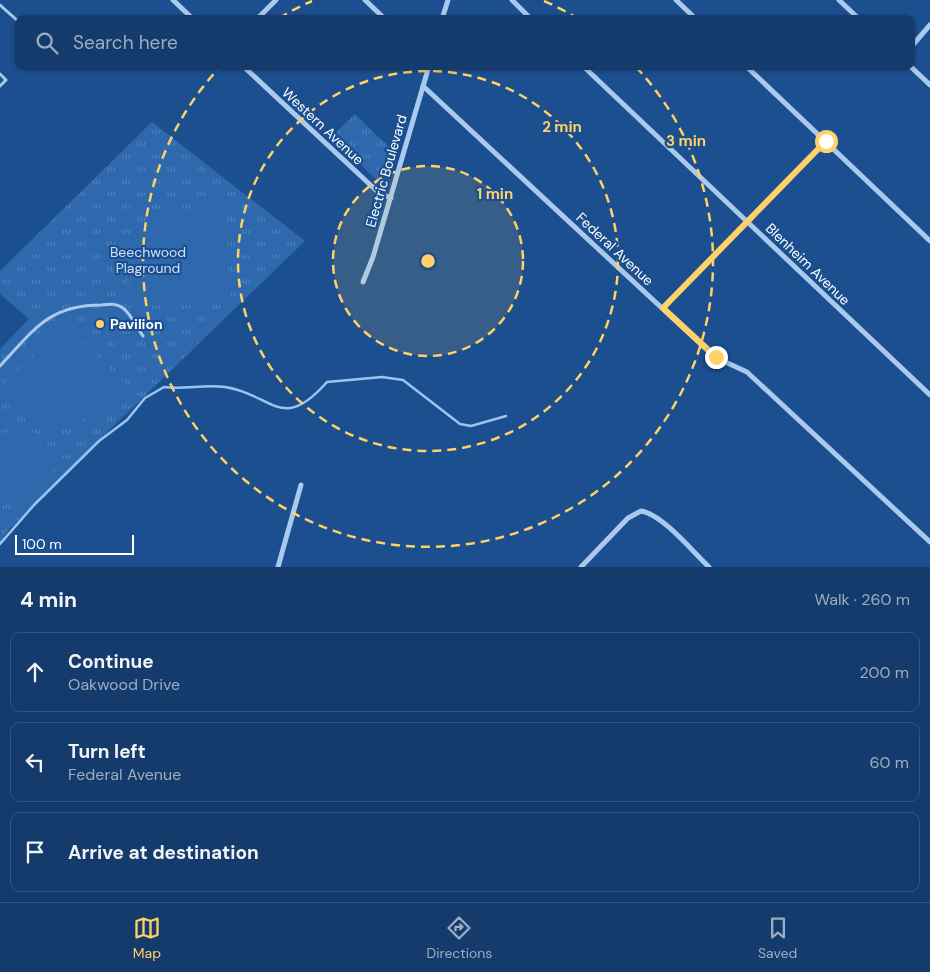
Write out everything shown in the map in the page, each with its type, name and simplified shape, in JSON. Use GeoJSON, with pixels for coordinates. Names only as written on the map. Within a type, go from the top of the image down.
{"type":"FeatureCollection","features":[{"type":"Feature","properties":{"kind":"street"},"geometry":{"type":"LineString","coordinates":[[173,0],[189,15]]}},
{"type":"Feature","properties":{"kind":"street"},"geometry":{"type":"LineString","coordinates":[[261,15],[276,0]]}},
{"type":"Feature","properties":{"kind":"street"},"geometry":{"type":"LineString","coordinates":[[365,0],[380,15]]}},
{"type":"Feature","properties":{"kind":"street"},"geometry":{"type":"LineString","coordinates":[[443,15],[448,0]]}},
{"type":"Feature","properties":{"kind":"street"},"geometry":{"type":"LineString","coordinates":[[512,0],[527,15]]}},
{"type":"Feature","properties":{"kind":"street"},"geometry":{"type":"LineString","coordinates":[[676,0],[692,15]]}},
{"type":"Feature","properties":{"kind":"street"},"geometry":{"type":"LineString","coordinates":[[839,0],[855,15]]}},
{"type":"Feature","properties":{"kind":"street"},"geometry":{"type":"LineString","coordinates":[[915,42],[930,25]]}},
{"type":"Feature","properties":{"kind":"street","name":"Western Avenue"},"geometry":{"type":"LineString","coordinates":[[247,70],[379,193],[390,198]]}},
{"type":"Feature","properties":{"kind":"street","name":"Electric Boulevard"},"geometry":{"type":"LineString","coordinates":[[363,282],[373,257],[428,70]]}},
{"type":"Feature","properties":{"kind":"street","name":"Blenheim Avenue"},"geometry":{"type":"LineString","coordinates":[[586,70],[930,395]]}},
{"type":"Feature","properties":{"kind":"street"},"geometry":{"type":"LineString","coordinates":[[750,70],[930,241]]}},
{"type":"Feature","properties":{"kind":"street"},"geometry":{"type":"LineString","coordinates":[[914,70],[930,85]]}},
{"type":"Feature","properties":{"kind":"street","name":"Federal Avenue"},"geometry":{"type":"LineString","coordinates":[[423,86],[711,353],[747,372],[930,542]]}},
{"type":"Feature","properties":{"kind":"street"},"geometry":{"type":"LineString","coordinates":[[663,308],[826,141]]}},
{"type":"Feature","properties":{"kind":"street"},"geometry":{"type":"LineString","coordinates":[[278,567],[301,485]]}},
{"type":"Feature","properties":{"kind":"street"},"geometry":{"type":"LineString","coordinates":[[581,567],[619,526],[636,512],[641,511],[653,515],[709,567]]}},
{"type":"Feature","properties":{"kind":"lane"},"geometry":{"type":"LineString","coordinates":[[0,5],[15,18]]}},
{"type":"Feature","properties":{"kind":"lane"},"geometry":{"type":"LineString","coordinates":[[0,74],[6,80],[0,86]]}},
{"type":"Feature","properties":{"kind":"lane"},"geometry":{"type":"LineString","coordinates":[[0,366],[39,324],[59,311],[90,304],[116,304],[124,309],[143,336]]}},
{"type":"Feature","properties":{"kind":"green space"},"geometry":{"type":"Polygon","coordinates":[[[355,114],[390,148],[380,183],[331,137],[355,114]]]}},
{"type":"Feature","properties":{"kind":"green space","name":"Beechwood Plaground"},"geometry":{"type":"Polygon","coordinates":[[[152,122],[305,241],[64,474],[7,532],[0,544],[0,349],[29,319],[0,294],[0,271],[152,122]]]}},
{"type":"Feature","properties":{"kind":"green space"},"geometry":{"type":"Polygon","coordinates":[[[220,205],[232,303],[129,306],[129,279],[132,258],[137,241],[145,229],[157,220],[173,214],[220,205]]]}},
{"type":"Feature","properties":{"kind":"green space"},"geometry":{"type":"Polygon","coordinates":[[[66,326],[132,390],[111,407],[83,420],[69,424],[54,425],[40,423],[20,412],[0,387],[66,326]]]}},
{"type":"Feature","properties":{"kind":"green space"},"geometry":{"type":"Polygon","coordinates":[[[20,426],[38,435],[63,460],[19,504],[0,483],[0,435],[20,426]]]}},
{"type":"Feature","properties":{"kind":"waterway"},"geometry":{"type":"LineString","coordinates":[[0,544],[34,505],[99,441],[127,420],[145,398],[164,387],[225,387],[241,391],[277,407],[287,408],[298,406],[327,382],[382,377],[403,380],[460,424],[471,426],[506,416]]}},
{"type":"Feature","properties":{"kind":"place","name":"Pavilion"},"geometry":{"type":"Point","coordinates":[100,324]}},
{"type":"Feature","properties":{"kind":"route"},"geometry":{"type":"LineString","coordinates":[[716,357],[663,308],[826,141]]}}]}
